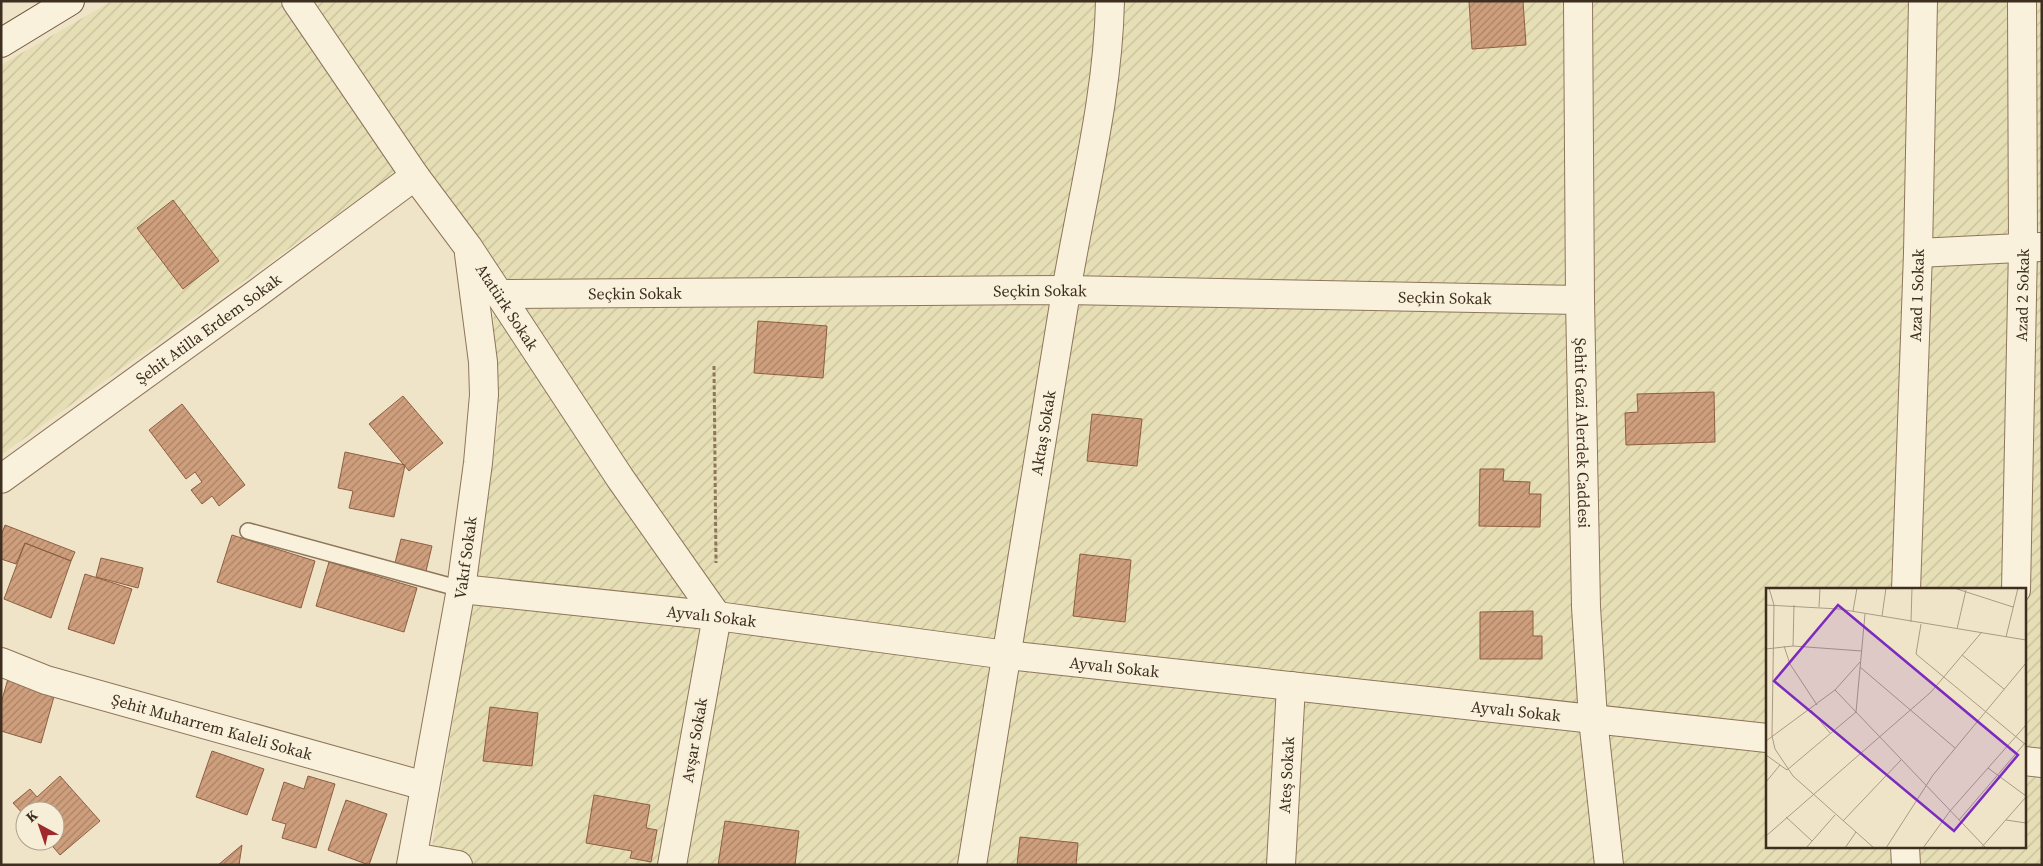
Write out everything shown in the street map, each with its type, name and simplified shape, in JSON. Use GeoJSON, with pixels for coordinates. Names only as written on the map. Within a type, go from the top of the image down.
{"type":"FeatureCollection","features":[{"type":"Feature","properties":{"kind":"street"},"geometry":{"type":"LineString","coordinates":[[1,43],[70,1]]}},
{"type":"Feature","properties":{"kind":"street","name":"Atatürk Sokak"},"geometry":{"type":"LineString","coordinates":[[296,1],[415,176],[468,248],[620,478],[717,616]]}},
{"type":"Feature","properties":{"kind":"street","name":"Aktaş Sokak"},"geometry":{"type":"LineString","coordinates":[[972,865],[1066,290],[1097,127],[1106,61],[1110,1]]}},
{"type":"Feature","properties":{"kind":"street","name":"Şehit Gazi Alerdek Caddesi"},"geometry":{"type":"LineString","coordinates":[[1578,1],[1580,300],[1586,607],[1593,719],[1609,865]]}},
{"type":"Feature","properties":{"kind":"street","name":"Azad 1 Sokak"},"geometry":{"type":"LineString","coordinates":[[1906,588],[1918,253],[1923,1]]}},
{"type":"Feature","properties":{"kind":"street","name":"Azad 2 Sokak"},"geometry":{"type":"LineString","coordinates":[[2016,588],[2032,248],[2022,1]]}},
{"type":"Feature","properties":{"kind":"street","name":"Şehit Atilla Erdem Sokak"},"geometry":{"type":"LineString","coordinates":[[1,479],[415,176]]}},
{"type":"Feature","properties":{"kind":"street","name":"Vakıf Sokak"},"geometry":{"type":"LineString","coordinates":[[412,861],[460,589],[478,463],[484,395],[480,333],[468,248]]}},
{"type":"Feature","properties":{"kind":"street"},"geometry":{"type":"LineString","coordinates":[[1918,253],[2032,248]]}},
{"type":"Feature","properties":{"kind":"street","name":"Seçkin Sokak"},"geometry":{"type":"LineString","coordinates":[[499,294],[1066,290],[1580,300]]}},
{"type":"Feature","properties":{"kind":"street","name":"Ayvalı Sokak"},"geometry":{"type":"LineString","coordinates":[[460,589],[717,616],[1007,655],[1766,738]]}},
{"type":"Feature","properties":{"kind":"street","name":"Avşar Sokak"},"geometry":{"type":"LineString","coordinates":[[672,865],[717,616]]}},
{"type":"Feature","properties":{"kind":"street","name":"Şehit Muharrem Kaleli Sokak"},"geometry":{"type":"LineString","coordinates":[[1,662],[46,680],[425,786]]}},
{"type":"Feature","properties":{"kind":"street","name":"Ateş Sokak"},"geometry":{"type":"LineString","coordinates":[[1281,865],[1291,686]]}},
{"type":"Feature","properties":{"kind":"street"},"geometry":{"type":"LineString","coordinates":[[2026,761],[2042,763]]}},
{"type":"Feature","properties":{"kind":"street"},"geometry":{"type":"LineString","coordinates":[[1906,848],[1906,865]]}},
{"type":"Feature","properties":{"kind":"street"},"geometry":{"type":"LineString","coordinates":[[412,861],[458,865]]}},
{"type":"Feature","properties":{"kind":"lane"},"geometry":{"type":"LineString","coordinates":[[248,531],[460,589]]}},
{"type":"Feature","properties":{"kind":"path"},"geometry":{"type":"LineString","coordinates":[[714,366],[716,566]]}},
{"type":"Feature","properties":{"kind":"shaded area"},"geometry":{"type":"Polygon","coordinates":[[[112,1],[2042,1],[2042,865],[429,865],[478,568],[499,416],[494,339],[493,257],[417,157],[1,455],[1,65],[112,1]]]}},
{"type":"Feature","properties":{"kind":"building"},"geometry":{"type":"Polygon","coordinates":[[[1469,1],[1523,1],[1526,45],[1472,49],[1469,1]]]}},
{"type":"Feature","properties":{"kind":"building"},"geometry":{"type":"Polygon","coordinates":[[[173,200],[219,261],[183,289],[137,228],[173,200]]]}},
{"type":"Feature","properties":{"kind":"building"},"geometry":{"type":"Polygon","coordinates":[[[758,321],[827,326],[823,378],[754,373],[758,321]]]}},
{"type":"Feature","properties":{"kind":"building"},"geometry":{"type":"Polygon","coordinates":[[[1714,392],[1715,442],[1626,445],[1625,413],[1638,412],[1637,394],[1714,392]]]}},
{"type":"Feature","properties":{"kind":"building"},"geometry":{"type":"Polygon","coordinates":[[[403,396],[443,443],[409,471],[369,424],[403,396]]]}},
{"type":"Feature","properties":{"kind":"building"},"geometry":{"type":"Polygon","coordinates":[[[182,404],[245,485],[219,506],[212,496],[202,504],[191,490],[202,482],[195,472],[186,479],[149,430],[182,404]]]}},
{"type":"Feature","properties":{"kind":"building"},"geometry":{"type":"Polygon","coordinates":[[[1092,414],[1142,419],[1137,466],[1087,461],[1092,414]]]}},
{"type":"Feature","properties":{"kind":"building"},"geometry":{"type":"Polygon","coordinates":[[[345,452],[405,465],[394,517],[349,508],[353,491],[338,488],[345,452]]]}},
{"type":"Feature","properties":{"kind":"building"},"geometry":{"type":"Polygon","coordinates":[[[1480,469],[1504,469],[1503,481],[1530,482],[1529,494],[1541,494],[1540,527],[1479,526],[1480,469]]]}},
{"type":"Feature","properties":{"kind":"building"},"geometry":{"type":"Polygon","coordinates":[[[5,525],[75,552],[71,561],[25,543],[16,564],[1,559],[1,536],[5,525]]]}},
{"type":"Feature","properties":{"kind":"building"},"geometry":{"type":"Polygon","coordinates":[[[232,535],[315,561],[301,608],[217,582],[232,535]]]}},
{"type":"Feature","properties":{"kind":"building"},"geometry":{"type":"Polygon","coordinates":[[[401,539],[432,546],[426,571],[395,563],[401,539]]]}},
{"type":"Feature","properties":{"kind":"building"},"geometry":{"type":"Polygon","coordinates":[[[25,543],[71,561],[51,618],[4,599],[25,543]]]}},
{"type":"Feature","properties":{"kind":"building"},"geometry":{"type":"Polygon","coordinates":[[[1080,554],[1131,560],[1125,622],[1073,616],[1080,554]]]}},
{"type":"Feature","properties":{"kind":"building"},"geometry":{"type":"Polygon","coordinates":[[[101,558],[143,568],[138,588],[96,577],[101,558]]]}},
{"type":"Feature","properties":{"kind":"building"},"geometry":{"type":"Polygon","coordinates":[[[329,562],[417,588],[404,632],[316,606],[329,562]]]}},
{"type":"Feature","properties":{"kind":"building"},"geometry":{"type":"Polygon","coordinates":[[[85,574],[132,589],[114,644],[68,629],[85,574]]]}},
{"type":"Feature","properties":{"kind":"building"},"geometry":{"type":"Polygon","coordinates":[[[1533,611],[1533,636],[1542,636],[1542,659],[1480,659],[1480,612],[1533,611]]]}},
{"type":"Feature","properties":{"kind":"building"},"geometry":{"type":"Polygon","coordinates":[[[8,679],[55,693],[41,743],[1,731],[1,703],[8,679]]]}},
{"type":"Feature","properties":{"kind":"building"},"geometry":{"type":"Polygon","coordinates":[[[490,707],[538,713],[532,766],[483,761],[490,707]]]}},
{"type":"Feature","properties":{"kind":"building"},"geometry":{"type":"Polygon","coordinates":[[[212,751],[264,769],[247,815],[196,797],[212,751]]]}},
{"type":"Feature","properties":{"kind":"building"},"geometry":{"type":"Polygon","coordinates":[[[60,776],[100,821],[65,851],[65,801],[15,801],[30,789],[37,797],[60,776]]]}},
{"type":"Feature","properties":{"kind":"building"},"geometry":{"type":"Polygon","coordinates":[[[308,776],[335,784],[316,848],[282,838],[286,824],[272,820],[284,782],[304,789],[308,776]]]}},
{"type":"Feature","properties":{"kind":"building"},"geometry":{"type":"Polygon","coordinates":[[[594,795],[650,805],[646,828],[657,830],[651,862],[630,858],[632,851],[586,843],[594,795]]]}},
{"type":"Feature","properties":{"kind":"building"},"geometry":{"type":"Polygon","coordinates":[[[346,800],[387,814],[369,865],[328,850],[346,800]]]}},
{"type":"Feature","properties":{"kind":"building"},"geometry":{"type":"Polygon","coordinates":[[[725,821],[799,831],[795,865],[718,865],[725,821]]]}},
{"type":"Feature","properties":{"kind":"building"},"geometry":{"type":"Polygon","coordinates":[[[1020,837],[1078,843],[1076,865],[1017,865],[1020,837]]]}},
{"type":"Feature","properties":{"kind":"building"},"geometry":{"type":"Polygon","coordinates":[[[242,845],[239,865],[218,865],[242,845]]]}},
{"type":"Feature","properties":{"kind":"building"},"geometry":{"type":"Polygon","coordinates":[[[57,851],[65,851],[60,855],[57,851]]]}}]}
